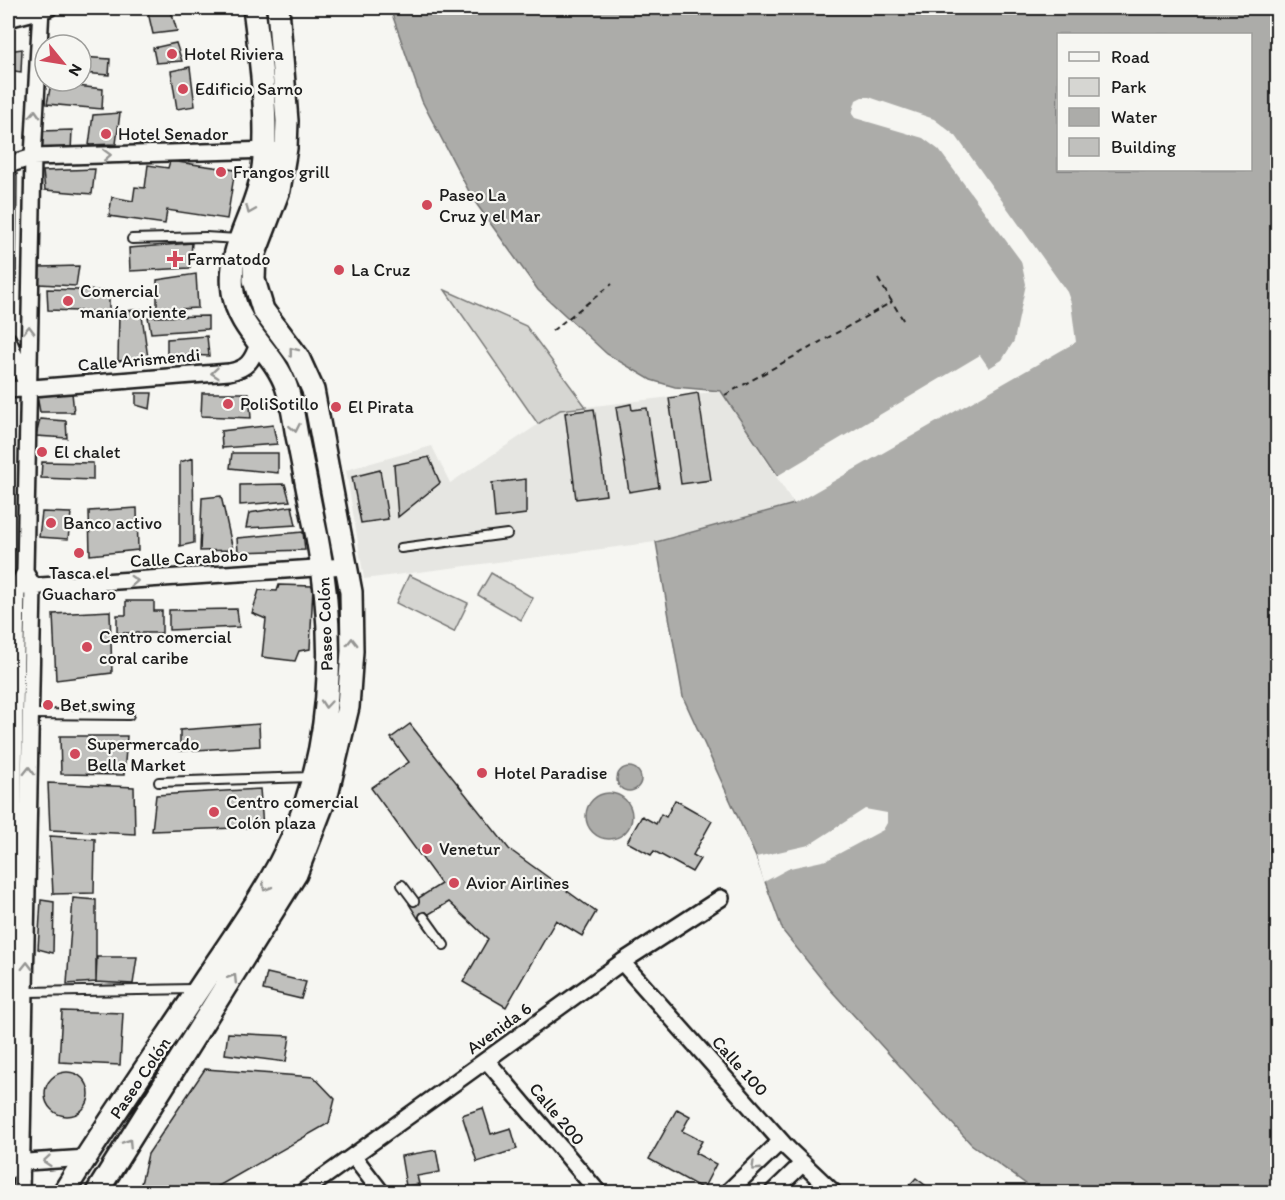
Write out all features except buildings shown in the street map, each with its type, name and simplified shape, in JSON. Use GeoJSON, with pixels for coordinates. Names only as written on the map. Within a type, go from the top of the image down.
{"type":"FeatureCollection","features":[{"type":"Feature","properties":{"kind":"street"},"geometry":{"type":"LineString","coordinates":[[8,19],[44,8],[33,158],[28,388],[25,572],[33,586],[30,714],[17,800],[10,1000],[13,1163],[21,1192]]}},
{"type":"Feature","properties":{"kind":"street","name":"Paseo Colón"},"geometry":{"type":"LineString","coordinates":[[97,1192],[276,908],[304,858],[312,811],[313,777],[325,713],[329,658],[323,569],[284,380],[245,324],[234,297],[232,270],[238,239],[258,193],[265,151],[254,8]]}},
{"type":"Feature","properties":{"kind":"street","name":"Paseo Colón"},"geometry":{"type":"LineString","coordinates":[[64,1192],[263,893],[293,835],[312,811],[335,767],[348,707],[352,619],[346,566],[314,390],[293,350],[268,319],[254,280],[255,253],[279,190],[286,148],[287,122],[279,8]]}},
{"type":"Feature","properties":{"kind":"street"},"geometry":{"type":"LineString","coordinates":[[8,165],[33,158],[265,151],[286,148]]}},
{"type":"Feature","properties":{"kind":"street"},"geometry":{"type":"LineString","coordinates":[[8,340],[28,388]]}},
{"type":"Feature","properties":{"kind":"street","name":"Calle Arismendi"},"geometry":{"type":"LineString","coordinates":[[8,390],[240,370],[252,362],[258,344]]}},
{"type":"Feature","properties":{"kind":"street"},"geometry":{"type":"LineString","coordinates":[[284,380],[307,373]]}},
{"type":"Feature","properties":{"kind":"street","name":"Calle Carabobo"},"geometry":{"type":"LineString","coordinates":[[12,588],[346,566]]}},
{"type":"Feature","properties":{"kind":"street"},"geometry":{"type":"LineString","coordinates":[[8,1171],[13,1163],[27,992],[17,800],[12,633],[12,588],[25,572]]}},
{"type":"Feature","properties":{"kind":"street","name":"Avenida 6"},"geometry":{"type":"LineString","coordinates":[[303,1192],[622,962],[721,898]]}},
{"type":"Feature","properties":{"kind":"street","name":"Calle 100"},"geometry":{"type":"LineString","coordinates":[[622,962],[781,1141],[833,1192]]}},
{"type":"Feature","properties":{"kind":"street"},"geometry":{"type":"LineString","coordinates":[[10,1000],[27,992]]}},
{"type":"Feature","properties":{"kind":"street","name":"Calle 200"},"geometry":{"type":"LineString","coordinates":[[487,1061],[598,1192]]}},
{"type":"Feature","properties":{"kind":"street"},"geometry":{"type":"LineString","coordinates":[[728,1192],[781,1141]]}},
{"type":"Feature","properties":{"kind":"street"},"geometry":{"type":"LineString","coordinates":[[354,1157],[381,1192]]}},
{"type":"Feature","properties":{"kind":"street"},"geometry":{"type":"LineString","coordinates":[[13,1163],[87,1158]]}},
{"type":"Feature","properties":{"kind":"street"},"geometry":{"type":"LineString","coordinates":[[773,1192],[803,1164]]}},
{"type":"Feature","properties":{"kind":"lane"},"geometry":{"type":"LineString","coordinates":[[132,239],[213,237],[238,239]]}},
{"type":"Feature","properties":{"kind":"lane"},"geometry":{"type":"LineString","coordinates":[[401,548],[507,534]]}},
{"type":"Feature","properties":{"kind":"lane"},"geometry":{"type":"LineString","coordinates":[[30,714],[129,715]]}},
{"type":"Feature","properties":{"kind":"lane"},"geometry":{"type":"LineString","coordinates":[[159,782],[313,777]]}},
{"type":"Feature","properties":{"kind":"lane"},"geometry":{"type":"LineString","coordinates":[[402,885],[414,901]]}},
{"type":"Feature","properties":{"kind":"lane"},"geometry":{"type":"LineString","coordinates":[[424,917],[444,945]]}},
{"type":"Feature","properties":{"kind":"lane"},"geometry":{"type":"LineString","coordinates":[[27,992],[199,989]]}},
{"type":"Feature","properties":{"kind":"path"},"geometry":{"type":"LineString","coordinates":[[878,279],[905,323]]}},
{"type":"Feature","properties":{"kind":"path"},"geometry":{"type":"LineString","coordinates":[[552,331],[612,284]]}},
{"type":"Feature","properties":{"kind":"path"},"geometry":{"type":"LineString","coordinates":[[724,395],[892,302]]}},
{"type":"Feature","properties":{"kind":"shaded area"},"geometry":{"type":"Polygon","coordinates":[[[721,391],[794,504],[656,542],[364,579],[346,470],[432,446],[450,483],[560,410],[721,391]]]}},
{"type":"Feature","properties":{"kind":"green space"},"geometry":{"type":"Polygon","coordinates":[[[445,290],[526,326],[586,407],[560,410],[538,424],[445,290]]]}},
{"type":"Feature","properties":{"kind":"green space"},"geometry":{"type":"Polygon","coordinates":[[[491,573],[533,598],[521,620],[478,595],[491,573]]]}},
{"type":"Feature","properties":{"kind":"green space"},"geometry":{"type":"Polygon","coordinates":[[[409,575],[468,603],[454,632],[396,603],[409,575]]]}},
{"type":"Feature","properties":{"kind":"water"},"geometry":{"type":"Polygon","coordinates":[[[390,8],[1277,8],[1277,1192],[1037,1192],[971,1144],[828,987],[783,931],[756,857],[683,697],[656,542],[794,504],[791,495],[721,391],[675,387],[651,380],[607,354],[538,290],[473,199],[422,101],[390,8]]]}},
{"type":"Feature","properties":{"kind":"water"},"geometry":{"type":"Polygon","coordinates":[[[629,767],[634,768],[640,774],[640,784],[634,790],[629,791],[624,790],[618,784],[617,779],[618,774],[624,768],[629,767]]]}},
{"type":"Feature","properties":{"kind":"water"},"geometry":{"type":"Polygon","coordinates":[[[609,793],[625,800],[632,816],[625,832],[609,839],[593,832],[586,816],[593,800],[609,793]]]}},
{"type":"Feature","properties":{"kind":"pier"},"geometry":{"type":"Polygon","coordinates":[[[869,97],[934,119],[956,136],[1067,292],[1071,303],[1076,342],[794,504],[777,476],[980,355],[989,368],[1002,360],[1014,341],[1026,284],[1021,261],[939,150],[923,138],[855,118],[852,114],[856,100],[869,97]]]}},
{"type":"Feature","properties":{"kind":"pier"},"geometry":{"type":"Polygon","coordinates":[[[865,809],[887,813],[887,823],[883,830],[827,860],[790,868],[764,882],[756,857],[809,845],[865,809]]]}},
{"type":"Feature","properties":{"kind":"place","name":"Hotel Riviera"},"geometry":{"type":"Point","coordinates":[172,54]}},
{"type":"Feature","properties":{"kind":"place","name":"Edificio Sarno"},"geometry":{"type":"Point","coordinates":[183,89]}},
{"type":"Feature","properties":{"kind":"place","name":"Hotel Senador"},"geometry":{"type":"Point","coordinates":[106,134]}},
{"type":"Feature","properties":{"kind":"place","name":"Frangos grill"},"geometry":{"type":"Point","coordinates":[221,172]}},
{"type":"Feature","properties":{"kind":"place","name":"Paseo La Cruz y el Mar"},"geometry":{"type":"Point","coordinates":[427,205]}},
{"type":"Feature","properties":{"kind":"place","name":"Farmatodo"},"geometry":{"type":"Point","coordinates":[175,259]}},
{"type":"Feature","properties":{"kind":"place","name":"La Cruz"},"geometry":{"type":"Point","coordinates":[339,270]}},
{"type":"Feature","properties":{"kind":"place","name":"Comercial manía oriente"},"geometry":{"type":"Point","coordinates":[68,301]}},
{"type":"Feature","properties":{"kind":"place","name":"PoliSotillo"},"geometry":{"type":"Point","coordinates":[228,404]}},
{"type":"Feature","properties":{"kind":"place","name":"El Pirata"},"geometry":{"type":"Point","coordinates":[336,407]}},
{"type":"Feature","properties":{"kind":"place","name":"El chalet"},"geometry":{"type":"Point","coordinates":[42,452]}},
{"type":"Feature","properties":{"kind":"place","name":"Banco activo"},"geometry":{"type":"Point","coordinates":[51,523]}},
{"type":"Feature","properties":{"kind":"place","name":"Tasca el Guacharo"},"geometry":{"type":"Point","coordinates":[79,553]}},
{"type":"Feature","properties":{"kind":"place","name":"Centro comercial coral caribe"},"geometry":{"type":"Point","coordinates":[87,647]}},
{"type":"Feature","properties":{"kind":"place","name":"Bet swing"},"geometry":{"type":"Point","coordinates":[48,705]}},
{"type":"Feature","properties":{"kind":"place","name":"Supermercado Bella Market"},"geometry":{"type":"Point","coordinates":[75,754]}},
{"type":"Feature","properties":{"kind":"place","name":"Hotel Paradise"},"geometry":{"type":"Point","coordinates":[482,773]}},
{"type":"Feature","properties":{"kind":"place","name":"Centro comercial Colón plaza"},"geometry":{"type":"Point","coordinates":[214,812]}},
{"type":"Feature","properties":{"kind":"place","name":"Venetur"},"geometry":{"type":"Point","coordinates":[427,849]}},
{"type":"Feature","properties":{"kind":"place","name":"Avior Airlines"},"geometry":{"type":"Point","coordinates":[454,883]}}]}
